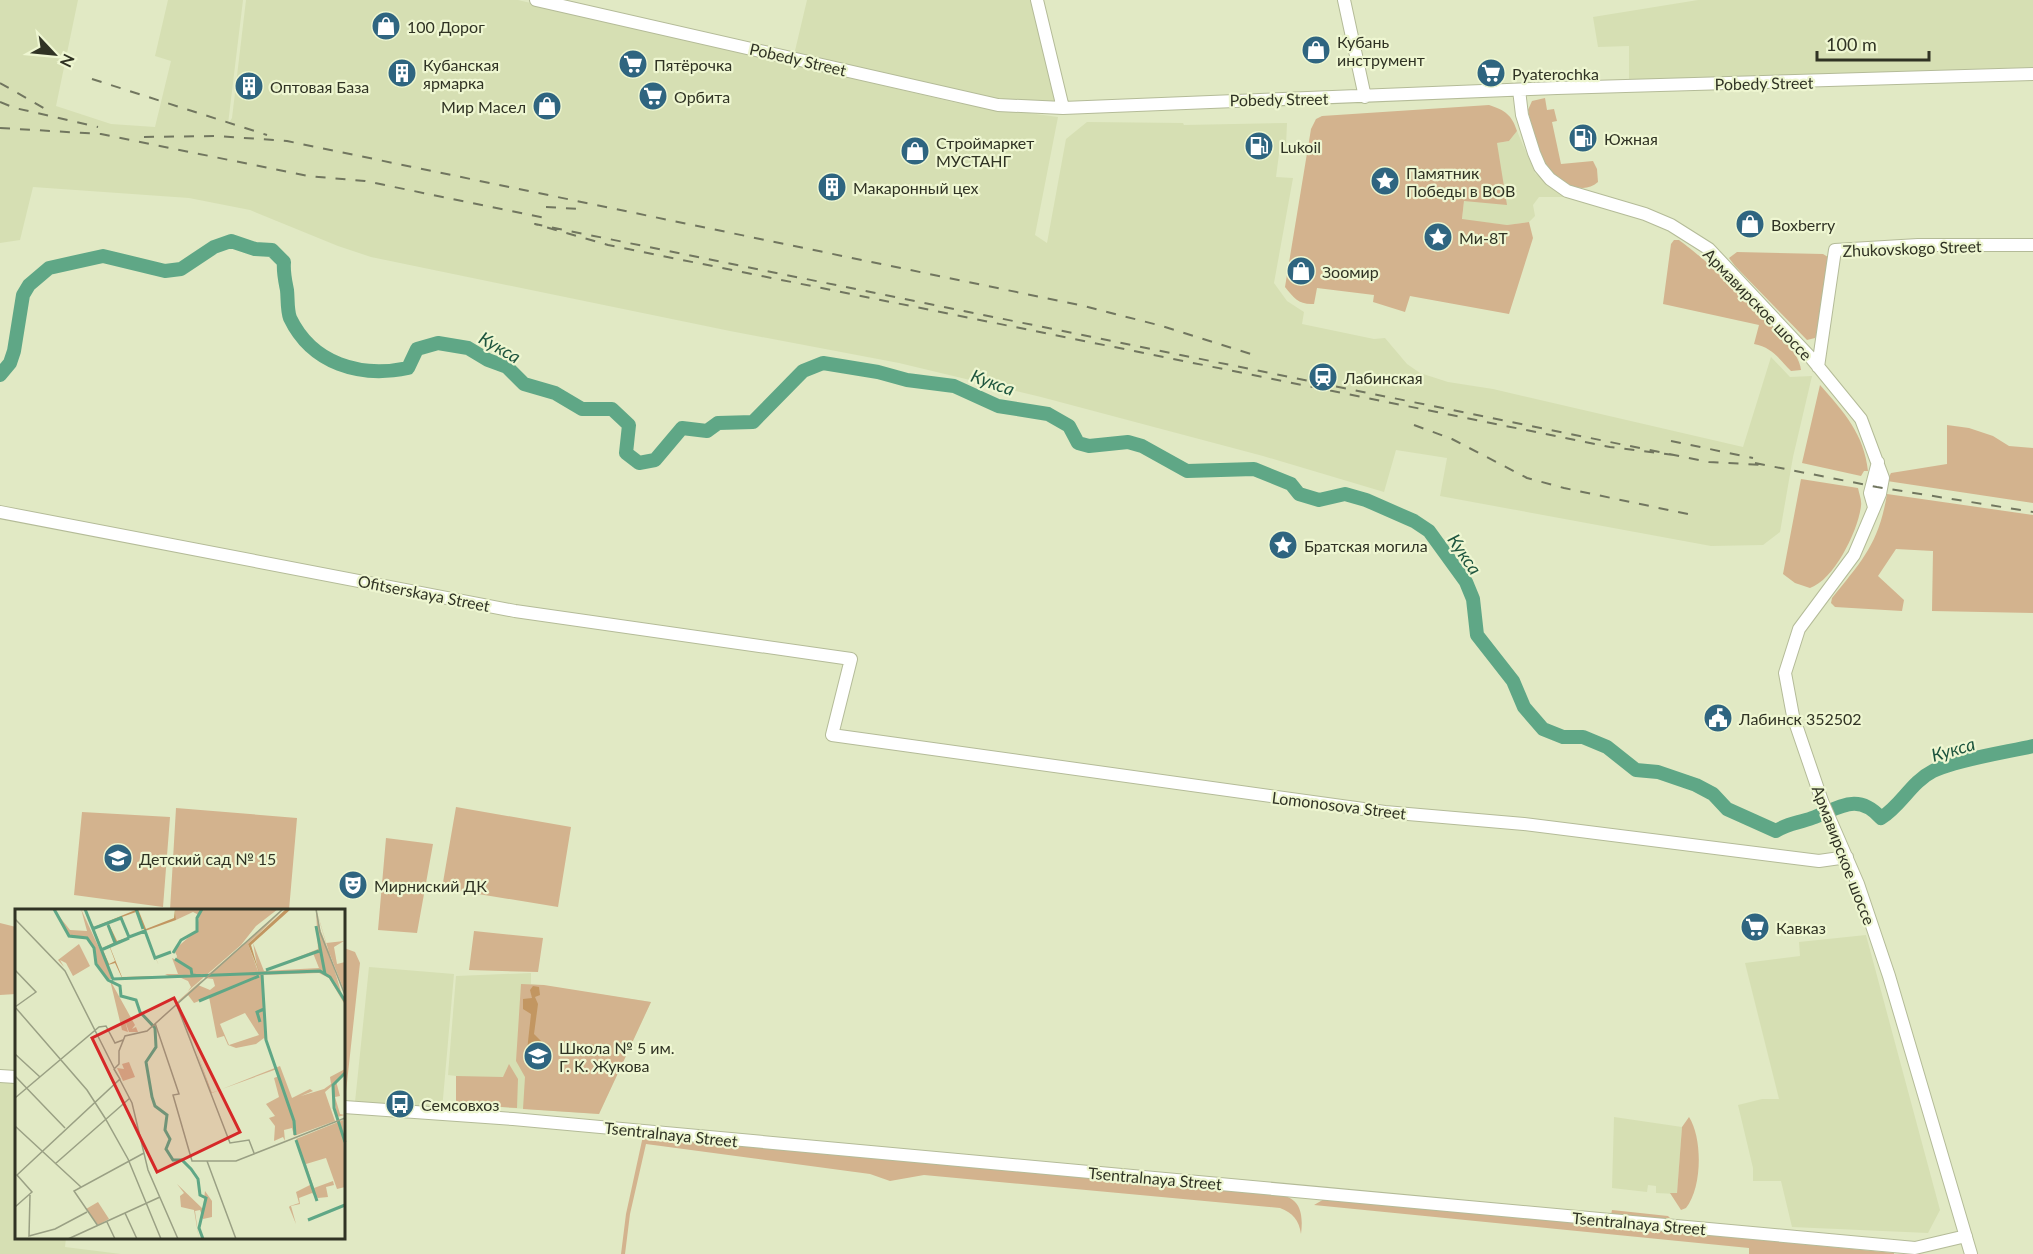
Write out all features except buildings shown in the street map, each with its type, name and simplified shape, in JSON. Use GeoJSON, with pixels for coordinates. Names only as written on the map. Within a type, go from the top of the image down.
{"type":"FeatureCollection","features":[{"type":"Feature","properties":{"kind":"street","name":"Pobedy Street"},"geometry":{"type":"LineString","coordinates":[[536,0],[998,105],[1063,108],[1205,100],[1365,97],[2033,74]]}},
{"type":"Feature","properties":{"kind":"street"},"geometry":{"type":"LineString","coordinates":[[1037,0],[1063,108]]}},
{"type":"Feature","properties":{"kind":"street"},"geometry":{"type":"LineString","coordinates":[[1344,0],[1365,97]]}},
{"type":"Feature","properties":{"kind":"street","name":"Армавирское шоссе"},"geometry":{"type":"LineString","coordinates":[[1519,90],[1522,115],[1534,153],[1540,167],[1550,179],[1567,191],[1653,218],[1709,249],[1818,367],[1861,419],[1878,462],[1884,478],[1880,494],[1854,555],[1799,629],[1785,673],[1793,716],[1822,801],[1847,857],[1892,988],[1971,1254]]}},
{"type":"Feature","properties":{"kind":"street","name":"Zhukovskogo Street"},"geometry":{"type":"LineString","coordinates":[[1818,367],[1835,250],[1918,245],[2033,245]]}},
{"type":"Feature","properties":{"kind":"street","name":"Ofitserskaya Street"},"geometry":{"type":"LineString","coordinates":[[0,512],[515,611],[850,659],[832,735]]}},
{"type":"Feature","properties":{"kind":"street","name":"Lomonosova Street"},"geometry":{"type":"LineString","coordinates":[[832,735],[1385,812],[1524,824],[1819,861],[1847,857]]}},
{"type":"Feature","properties":{"kind":"street"},"geometry":{"type":"LineString","coordinates":[[0,1076],[15,1077]]}},
{"type":"Feature","properties":{"kind":"street","name":"Tsentralnaya Street"},"geometry":{"type":"LineString","coordinates":[[345,1107],[530,1121],[1915,1248],[1966,1236]]}},
{"type":"Feature","properties":{"kind":"shaded area"},"geometry":{"type":"Polygon","coordinates":[[[0,0],[78,0],[56,106],[111,124],[155,127],[171,61],[155,56],[168,0],[243,0],[228,124],[232,118],[246,0],[518,0],[957,103],[1058,117],[1035,235],[1047,243],[1066,139],[1087,122],[1183,123],[1184,125],[1287,123],[1286,146],[1280,146],[1276,177],[1293,178],[1274,283],[1287,301],[1304,312],[1302,324],[1374,339],[1385,338],[1407,364],[1420,373],[1448,382],[1493,389],[1743,447],[1771,357],[1790,377],[1812,376],[1793,457],[1780,532],[1763,545],[1711,546],[1440,496],[1447,458],[1396,450],[1384,492],[1263,456],[1041,397],[899,363],[730,331],[371,257],[250,210],[189,198],[33,187],[20,240],[0,243],[0,0]]]}},
{"type":"Feature","properties":{"kind":"shaded area"},"geometry":{"type":"Polygon","coordinates":[[[807,0],[1032,0],[1057,102],[998,99],[794,55],[807,0]]]}},
{"type":"Feature","properties":{"kind":"shaded area"},"geometry":{"type":"Polygon","coordinates":[[[1698,0],[2033,0],[2033,67],[1629,81],[1629,46],[1598,47],[1593,17],[1698,0]]]}},
{"type":"Feature","properties":{"kind":"shaded area"},"geometry":{"type":"Polygon","coordinates":[[[1545,98],[1547,110],[1554,109],[1557,121],[1552,122],[1561,164],[1593,161],[1597,169],[1598,182],[1593,186],[1579,188],[1565,183],[1555,176],[1542,157],[1533,134],[1528,110],[1532,101],[1545,98]]]}},
{"type":"Feature","properties":{"kind":"shaded area"},"geometry":{"type":"Polygon","coordinates":[[[1489,105],[1507,114],[1517,131],[1509,141],[1497,143],[1507,205],[1464,201],[1462,219],[1507,225],[1529,222],[1533,238],[1509,314],[1410,296],[1405,312],[1373,302],[1374,295],[1317,288],[1314,304],[1309,304],[1297,300],[1291,294],[1285,287],[1311,129],[1316,119],[1322,116],[1489,105]]]}},
{"type":"Feature","properties":{"kind":"shaded area"},"geometry":{"type":"Polygon","coordinates":[[[1517,131],[1535,173],[1564,197],[1539,197],[1533,205],[1535,216],[1529,222],[1507,225],[1462,220],[1464,201],[1497,143],[1509,141],[1517,131]]]}},
{"type":"Feature","properties":{"kind":"shaded area"},"geometry":{"type":"Polygon","coordinates":[[[1674,240],[1679,240],[1709,264],[1749,300],[1785,339],[1796,356],[1801,370],[1791,371],[1770,351],[1754,344],[1759,325],[1663,304],[1671,244],[1674,240]]]}},
{"type":"Feature","properties":{"kind":"shaded area"},"geometry":{"type":"Polygon","coordinates":[[[1737,252],[1823,254],[1828,257],[1818,333],[1815,338],[1807,340],[1735,266],[1729,258],[1737,252]]]}},
{"type":"Feature","properties":{"kind":"shaded area"},"geometry":{"type":"Polygon","coordinates":[[[1820,385],[1852,424],[1862,446],[1868,471],[1864,471],[1861,476],[1802,463],[1820,385]]]}},
{"type":"Feature","properties":{"kind":"shaded area"},"geometry":{"type":"Polygon","coordinates":[[[1947,425],[1969,428],[1993,436],[2009,446],[2033,448],[2033,503],[1887,481],[1891,473],[1947,464],[1947,425]]]}},
{"type":"Feature","properties":{"kind":"shaded area"},"geometry":{"type":"Polygon","coordinates":[[[1801,479],[1858,488],[1861,502],[1859,516],[1850,541],[1836,565],[1819,583],[1810,588],[1795,583],[1783,574],[1801,479]]]}},
{"type":"Feature","properties":{"kind":"shaded area"},"geometry":{"type":"Polygon","coordinates":[[[1887,494],[2033,515],[2033,613],[1932,611],[1933,551],[1896,549],[1878,576],[1904,600],[1902,611],[1835,607],[1831,603],[1832,598],[1868,551],[1874,539],[1884,511],[1887,494]]]}},
{"type":"Feature","properties":{"kind":"shaded area"},"geometry":{"type":"Polygon","coordinates":[[[456,807],[571,827],[558,907],[442,888],[456,807]]]}},
{"type":"Feature","properties":{"kind":"shaded area"},"geometry":{"type":"Polygon","coordinates":[[[176,808],[297,818],[289,909],[170,909],[176,808]]]}},
{"type":"Feature","properties":{"kind":"shaded area"},"geometry":{"type":"Polygon","coordinates":[[[82,812],[170,817],[163,907],[74,895],[82,812]]]}},
{"type":"Feature","properties":{"kind":"shaded area"},"geometry":{"type":"Polygon","coordinates":[[[386,838],[433,844],[417,933],[378,930],[386,838]]]}},
{"type":"Feature","properties":{"kind":"shaded area"},"geometry":{"type":"Polygon","coordinates":[[[0,923],[15,927],[15,994],[0,995],[0,923]]]}},
{"type":"Feature","properties":{"kind":"shaded area"},"geometry":{"type":"Polygon","coordinates":[[[474,931],[543,938],[538,972],[469,970],[474,931]]]}},
{"type":"Feature","properties":{"kind":"shaded area"},"geometry":{"type":"Polygon","coordinates":[[[1866,935],[1940,1210],[1928,1233],[1792,1227],[1781,1181],[1753,1181],[1753,1168],[1738,1105],[1762,1099],[1779,1099],[1745,963],[1800,956],[1799,942],[1866,935]]]}},
{"type":"Feature","properties":{"kind":"shaded area"},"geometry":{"type":"Polygon","coordinates":[[[345,948],[355,952],[360,963],[345,1101],[345,948]]]}},
{"type":"Feature","properties":{"kind":"shaded area"},"geometry":{"type":"Polygon","coordinates":[[[369,967],[454,974],[442,1110],[355,1102],[369,967]]]}},
{"type":"Feature","properties":{"kind":"shaded area","name":"Школа № 5 им. Г. К. Жукова"},"geometry":{"type":"Polygon","coordinates":[[[531,973],[531,984],[651,1002],[599,1114],[456,1104],[456,1076],[448,1075],[456,976],[531,973]]]}},
{"type":"Feature","properties":{"kind":"shaded area"},"geometry":{"type":"Polygon","coordinates":[[[521,984],[544,985],[651,1002],[599,1114],[523,1109],[525,1077],[516,1061],[521,984]]]}},
{"type":"Feature","properties":{"kind":"shaded area"},"geometry":{"type":"Polygon","coordinates":[[[533,986],[539,987],[540,995],[535,997],[538,1004],[534,1034],[542,1042],[541,1047],[531,1055],[542,1062],[534,1068],[529,1067],[526,1060],[531,1014],[523,1009],[523,999],[532,998],[530,990],[533,986]]]}},
{"type":"Feature","properties":{"kind":"shaded area"},"geometry":{"type":"Polygon","coordinates":[[[509,1064],[518,1079],[517,1108],[456,1104],[456,1076],[503,1077],[509,1064]]]}},
{"type":"Feature","properties":{"kind":"shaded area"},"geometry":{"type":"Polygon","coordinates":[[[0,1079],[15,1080],[15,1239],[66,1239],[65,1247],[121,1254],[0,1254],[0,1079]]]}},
{"type":"Feature","properties":{"kind":"shaded area"},"geometry":{"type":"Polygon","coordinates":[[[1614,1117],[1682,1127],[1677,1194],[1656,1193],[1656,1186],[1648,1185],[1647,1192],[1612,1188],[1614,1117]]]}},
{"type":"Feature","properties":{"kind":"shaded area"},"geometry":{"type":"Polygon","coordinates":[[[1689,1117],[1697,1138],[1698,1176],[1691,1199],[1686,1208],[1681,1210],[1670,1193],[1677,1193],[1682,1127],[1689,1117]]]}},
{"type":"Feature","properties":{"kind":"shaded area"},"geometry":{"type":"Polygon","coordinates":[[[643,1136],[1276,1194],[1286,1196],[1299,1208],[1302,1219],[1301,1234],[1295,1218],[1280,1208],[924,1175],[890,1181],[870,1174],[646,1144],[630,1214],[625,1254],[621,1254],[626,1214],[643,1136]]]}},
{"type":"Feature","properties":{"kind":"shaded area"},"geometry":{"type":"Polygon","coordinates":[[[1326,1198],[1894,1254],[1749,1254],[1749,1248],[1314,1205],[1326,1198]]]}},
{"type":"Feature","properties":{"kind":"shaded area"},"geometry":{"type":"Polygon","coordinates":[[[1612,1210],[1668,1216],[1671,1219],[1611,1215],[1612,1210]]]}},
{"type":"Feature","properties":{"kind":"waterway","name":"Кукса"},"geometry":{"type":"LineString","coordinates":[[0,375],[10,363],[14,351],[23,295],[29,285],[49,268],[103,256],[165,271],[181,269],[214,247],[231,241],[255,249],[272,250],[284,262],[290,318],[299,334],[324,357],[355,369],[390,371],[408,368],[417,349],[438,343],[468,348],[488,360],[507,367],[524,384],[555,393],[582,409],[612,409],[629,425],[626,453],[639,463],[655,460],[682,428],[707,431],[718,423],[753,422],[803,371],[823,363],[878,372],[907,380],[954,386],[998,406],[1048,414],[1069,426],[1078,443],[1089,446],[1128,442],[1142,446],[1187,471],[1254,469],[1291,484],[1299,494],[1319,500],[1345,494],[1366,500],[1414,521],[1429,531],[1466,582],[1473,599],[1477,635],[1513,681],[1524,707],[1543,729],[1563,737],[1583,737],[1607,747],[1636,770],[1658,772],[1696,785],[1713,794],[1727,809],[1776,831],[1847,804],[1864,805],[1881,818],[1918,781],[1933,771],[1967,760],[2033,746]]}},
{"type":"Feature","properties":{"kind":"railway"},"geometry":{"type":"LineString","coordinates":[[92,79],[267,135]]}},
{"type":"Feature","properties":{"kind":"railway"},"geometry":{"type":"LineString","coordinates":[[0,83],[47,110]]}},
{"type":"Feature","properties":{"kind":"railway"},"geometry":{"type":"LineString","coordinates":[[0,102],[15,108],[98,127]]}},
{"type":"Feature","properties":{"kind":"railway"},"geometry":{"type":"LineString","coordinates":[[0,128],[101,134],[308,176],[365,181],[550,219]]}},
{"type":"Feature","properties":{"kind":"railway"},"geometry":{"type":"LineString","coordinates":[[144,137],[218,136],[287,141],[1084,306],[1162,326],[1257,356]]}},
{"type":"Feature","properties":{"kind":"railway"},"geometry":{"type":"LineString","coordinates":[[546,207],[579,209]]}},
{"type":"Feature","properties":{"kind":"railway"},"geometry":{"type":"LineString","coordinates":[[1674,455],[1610,447],[608,245],[535,224],[1709,462],[1764,465]]}},
{"type":"Feature","properties":{"kind":"railway"},"geometry":{"type":"LineString","coordinates":[[1414,425],[1452,439],[1527,478],[1697,516]]}},
{"type":"Feature","properties":{"kind":"railway"},"geometry":{"type":"LineString","coordinates":[[1671,441],[1753,458]]}},
{"type":"Feature","properties":{"kind":"railway"},"geometry":{"type":"LineString","coordinates":[[1755,463],[1877,487],[2033,512]]}},
{"type":"Feature","properties":{"kind":"place","name":"100 Дорог"},"geometry":{"type":"Point","coordinates":[386,26]}},
{"type":"Feature","properties":{"kind":"place","name":"Кубань инструмент"},"geometry":{"type":"Point","coordinates":[1316,50]}},
{"type":"Feature","properties":{"kind":"place","name":"Пятёрочка"},"geometry":{"type":"Point","coordinates":[633,64]}},
{"type":"Feature","properties":{"kind":"place","name":"Кубанская ярмарка"},"geometry":{"type":"Point","coordinates":[402,73]}},
{"type":"Feature","properties":{"kind":"place","name":"Pyaterochka"},"geometry":{"type":"Point","coordinates":[1491,73]}},
{"type":"Feature","properties":{"kind":"place","name":"Оптовая База"},"geometry":{"type":"Point","coordinates":[249,86]}},
{"type":"Feature","properties":{"kind":"place","name":"Орбита"},"geometry":{"type":"Point","coordinates":[653,96]}},
{"type":"Feature","properties":{"kind":"place","name":"Мир Масел"},"geometry":{"type":"Point","coordinates":[547,106]}},
{"type":"Feature","properties":{"kind":"place","name":"Южная"},"geometry":{"type":"Point","coordinates":[1583,138]}},
{"type":"Feature","properties":{"kind":"place","name":"Lukoil"},"geometry":{"type":"Point","coordinates":[1259,146]}},
{"type":"Feature","properties":{"kind":"place","name":"Строймаркет МУСТАНГ"},"geometry":{"type":"Point","coordinates":[915,151]}},
{"type":"Feature","properties":{"kind":"place","name":"Памятник Победы в ВОВ"},"geometry":{"type":"Point","coordinates":[1385,181]}},
{"type":"Feature","properties":{"kind":"place","name":"Макаронный цех"},"geometry":{"type":"Point","coordinates":[832,187]}},
{"type":"Feature","properties":{"kind":"place","name":"Boxberry"},"geometry":{"type":"Point","coordinates":[1750,224]}},
{"type":"Feature","properties":{"kind":"place","name":"Ми-8Т"},"geometry":{"type":"Point","coordinates":[1438,237]}},
{"type":"Feature","properties":{"kind":"place","name":"Зоомир"},"geometry":{"type":"Point","coordinates":[1301,271]}},
{"type":"Feature","properties":{"kind":"place","name":"Лабинская"},"geometry":{"type":"Point","coordinates":[1323,377]}},
{"type":"Feature","properties":{"kind":"place","name":"Братская могила"},"geometry":{"type":"Point","coordinates":[1283,545]}},
{"type":"Feature","properties":{"kind":"place","name":"Лабинск 352502"},"geometry":{"type":"Point","coordinates":[1718,718]}},
{"type":"Feature","properties":{"kind":"place","name":"Детский сад № 15"},"geometry":{"type":"Point","coordinates":[118,858]}},
{"type":"Feature","properties":{"kind":"place","name":"Мирниский ДК"},"geometry":{"type":"Point","coordinates":[353,885]}},
{"type":"Feature","properties":{"kind":"place","name":"Кавказ"},"geometry":{"type":"Point","coordinates":[1755,927]}},
{"type":"Feature","properties":{"kind":"place","name":"Школа № 5 им. Г. К. Жукова"},"geometry":{"type":"Point","coordinates":[538,1056]}},
{"type":"Feature","properties":{"kind":"place","name":"Семсовхоз"},"geometry":{"type":"Point","coordinates":[400,1104]}}]}
